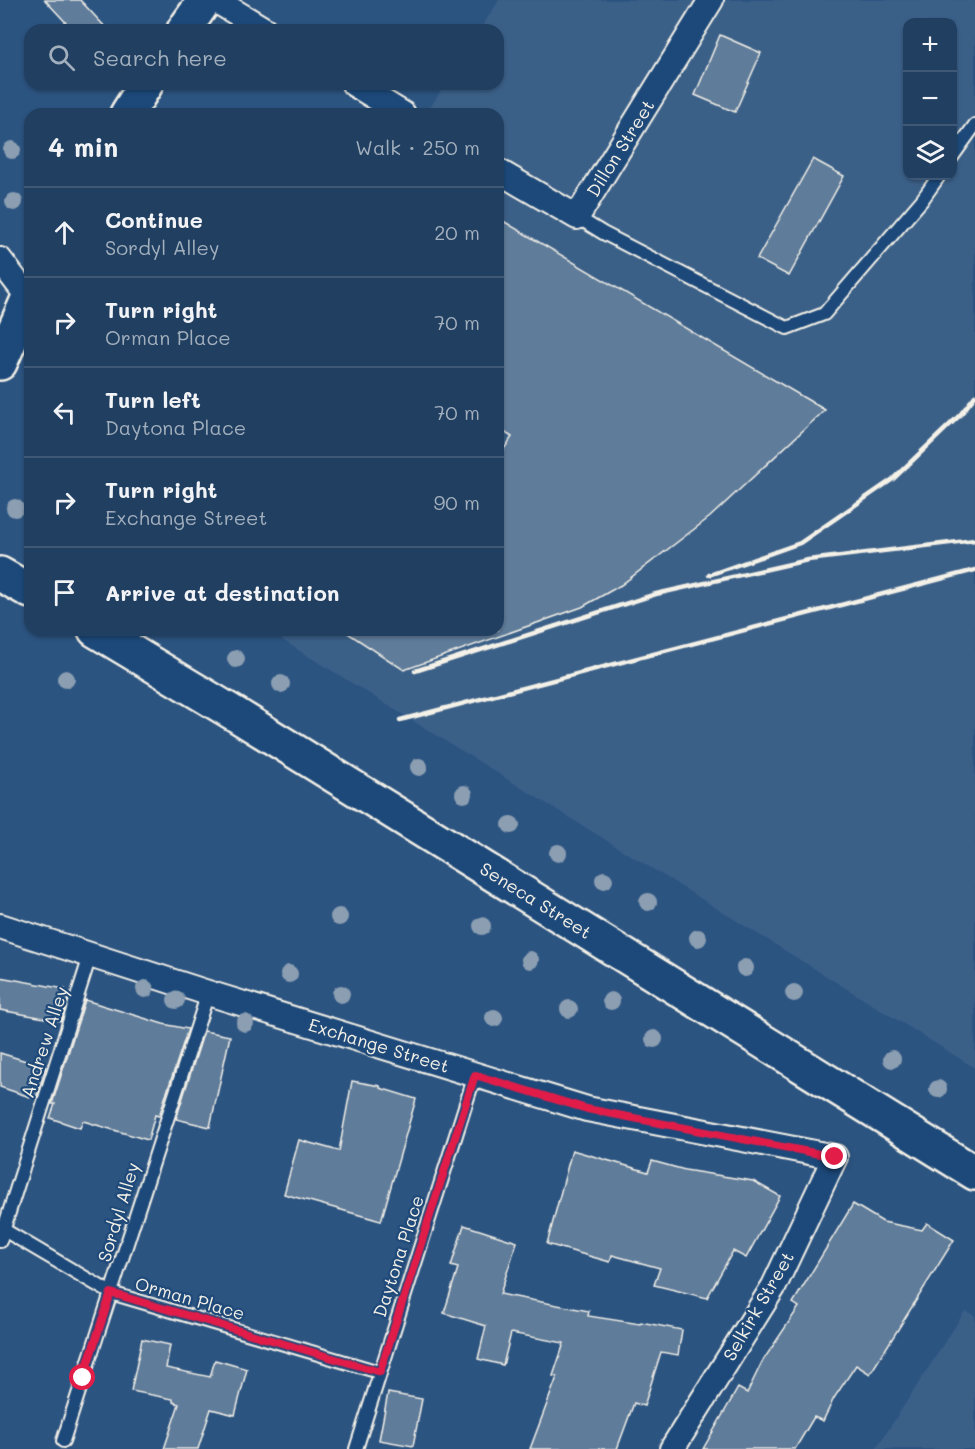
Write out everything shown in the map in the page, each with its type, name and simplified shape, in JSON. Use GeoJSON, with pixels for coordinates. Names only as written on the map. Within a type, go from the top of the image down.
{"type":"FeatureCollection","features":[{"type":"Feature","properties":{"kind":"main road"},"geometry":{"type":"LineString","coordinates":[[188,24],[205,0]]}},
{"type":"Feature","properties":{"kind":"main road"},"geometry":{"type":"LineString","coordinates":[[131,108],[142,90]]}},
{"type":"Feature","properties":{"kind":"main road"},"geometry":{"type":"LineString","coordinates":[[0,363],[24,308]]}},
{"type":"Feature","properties":{"kind":"main road"},"geometry":{"type":"LineString","coordinates":[[0,573],[24,587]]}},
{"type":"Feature","properties":{"kind":"main road","name":"Seneca Street"},"geometry":{"type":"LineString","coordinates":[[105,636],[235,714],[975,1173]]}},
{"type":"Feature","properties":{"kind":"street"},"geometry":{"type":"LineString","coordinates":[[215,0],[255,24]]}},
{"type":"Feature","properties":{"kind":"street","name":"Dillon Street"},"geometry":{"type":"LineString","coordinates":[[504,174],[577,217],[711,0]]}},
{"type":"Feature","properties":{"kind":"street"},"geometry":{"type":"LineString","coordinates":[[364,90],[393,108]]}},
{"type":"Feature","properties":{"kind":"street"},"geometry":{"type":"LineString","coordinates":[[0,260],[24,290]]}},
{"type":"Feature","properties":{"kind":"street","name":"Exchange Street"},"geometry":{"type":"LineString","coordinates":[[0,926],[208,993],[587,1109],[835,1157]]}},
{"type":"Feature","properties":{"kind":"street","name":"Selkirk Street"},"geometry":{"type":"LineString","coordinates":[[672,1449],[774,1286],[835,1157]]}},
{"type":"Feature","properties":{"kind":"lane"},"geometry":{"type":"LineString","coordinates":[[957,150],[975,125]]}},
{"type":"Feature","properties":{"kind":"lane"},"geometry":{"type":"LineString","coordinates":[[577,217],[603,233],[787,327],[824,314],[922,200],[936,180]]}},
{"type":"Feature","properties":{"kind":"lane","name":"Andrew Alley"},"geometry":{"type":"LineString","coordinates":[[2,1235],[90,956]]}},
{"type":"Feature","properties":{"kind":"lane","name":"Sordyl Alley"},"geometry":{"type":"LineString","coordinates":[[63,1440],[208,993]]}},
{"type":"Feature","properties":{"kind":"lane","name":"Daytona Place"},"geometry":{"type":"LineString","coordinates":[[356,1449],[475,1075]]}},
{"type":"Feature","properties":{"kind":"lane","name":"Orman Place"},"geometry":{"type":"LineString","coordinates":[[2,1235],[111,1293],[380,1372]]}},
{"type":"Feature","properties":{"kind":"shaded area"},"geometry":{"type":"Polygon","coordinates":[[[499,0],[975,0],[975,1068],[276,636],[504,636],[504,108],[430,108],[441,90],[504,90],[504,24],[484,24],[499,0]]]}},
{"type":"Feature","properties":{"kind":"shaded area"},"geometry":{"type":"Polygon","coordinates":[[[965,1311],[975,1316],[975,1449],[876,1449],[965,1311]]]}},
{"type":"Feature","properties":{"kind":"building"},"geometry":{"type":"Polygon","coordinates":[[[45,0],[80,0],[102,24],[67,24],[45,0]]]}},
{"type":"Feature","properties":{"kind":"building"},"geometry":{"type":"Polygon","coordinates":[[[720,35],[761,53],[735,112],[695,95],[720,35]]]}},
{"type":"Feature","properties":{"kind":"building"},"geometry":{"type":"Polygon","coordinates":[[[813,159],[844,176],[789,276],[757,259],[813,159]]]}},
{"type":"Feature","properties":{"kind":"building"},"geometry":{"type":"Polygon","coordinates":[[[504,222],[825,410],[710,517],[621,585],[582,607],[504,635],[504,449],[512,437],[504,432],[504,222]]]}},
{"type":"Feature","properties":{"kind":"building"},"geometry":{"type":"Polygon","coordinates":[[[352,636],[500,636],[404,670],[352,636]]]}},
{"type":"Feature","properties":{"kind":"building"},"geometry":{"type":"Polygon","coordinates":[[[0,977],[65,989],[64,994],[69,995],[61,1021],[0,1010],[0,977]]]}},
{"type":"Feature","properties":{"kind":"building"},"geometry":{"type":"Polygon","coordinates":[[[85,1000],[163,1024],[188,1029],[159,1116],[155,1115],[148,1140],[83,1121],[80,1128],[50,1118],[55,1104],[52,1104],[85,1000]]]}},
{"type":"Feature","properties":{"kind":"building"},"geometry":{"type":"Polygon","coordinates":[[[204,1031],[230,1036],[210,1127],[176,1119],[204,1031]]]}},
{"type":"Feature","properties":{"kind":"building"},"geometry":{"type":"Polygon","coordinates":[[[0,1053],[46,1067],[36,1099],[0,1087],[0,1053]]]}},
{"type":"Feature","properties":{"kind":"building"},"geometry":{"type":"Polygon","coordinates":[[[352,1081],[380,1086],[380,1088],[416,1099],[381,1221],[284,1194],[299,1140],[339,1151],[352,1081]]]}},
{"type":"Feature","properties":{"kind":"building"},"geometry":{"type":"Polygon","coordinates":[[[572,1150],[648,1172],[652,1161],[685,1170],[753,1181],[780,1196],[746,1258],[733,1251],[707,1298],[654,1285],[660,1268],[612,1255],[610,1262],[547,1244],[572,1150]]]}},
{"type":"Feature","properties":{"kind":"building"},"geometry":{"type":"Polygon","coordinates":[[[853,1204],[883,1222],[922,1230],[927,1223],[954,1240],[870,1374],[856,1365],[834,1398],[823,1421],[814,1417],[795,1449],[703,1449],[738,1388],[747,1393],[762,1362],[799,1307],[793,1303],[853,1204]]]}},
{"type":"Feature","properties":{"kind":"building"},"geometry":{"type":"Polygon","coordinates":[[[464,1225],[517,1242],[500,1294],[589,1311],[588,1316],[640,1324],[641,1322],[682,1330],[678,1355],[661,1352],[644,1406],[634,1403],[617,1449],[530,1449],[557,1377],[553,1376],[564,1343],[511,1333],[503,1365],[478,1359],[486,1326],[444,1313],[458,1268],[451,1266],[464,1225]]]}},
{"type":"Feature","properties":{"kind":"building"},"geometry":{"type":"Polygon","coordinates":[[[142,1339],[170,1345],[166,1368],[210,1377],[215,1360],[247,1369],[235,1415],[211,1409],[198,1449],[164,1449],[179,1404],[173,1402],[173,1399],[131,1391],[142,1339]]]}},
{"type":"Feature","properties":{"kind":"building"},"geometry":{"type":"Polygon","coordinates":[[[388,1393],[422,1399],[413,1446],[379,1440],[388,1393]]]}},
{"type":"Feature","properties":{"kind":"railway"},"geometry":{"type":"LineString","coordinates":[[709,575],[800,543],[893,479],[960,415],[975,396]]}},
{"type":"Feature","properties":{"kind":"railway"},"geometry":{"type":"LineString","coordinates":[[415,671],[656,594],[808,560],[975,540]]}},
{"type":"Feature","properties":{"kind":"railway"},"geometry":{"type":"LineString","coordinates":[[400,720],[975,570]]}},
{"type":"Feature","properties":{"kind":"route"},"geometry":{"type":"LineString","coordinates":[[83,1378],[111,1293],[380,1372],[475,1075],[587,1109],[835,1157]]}}]}
